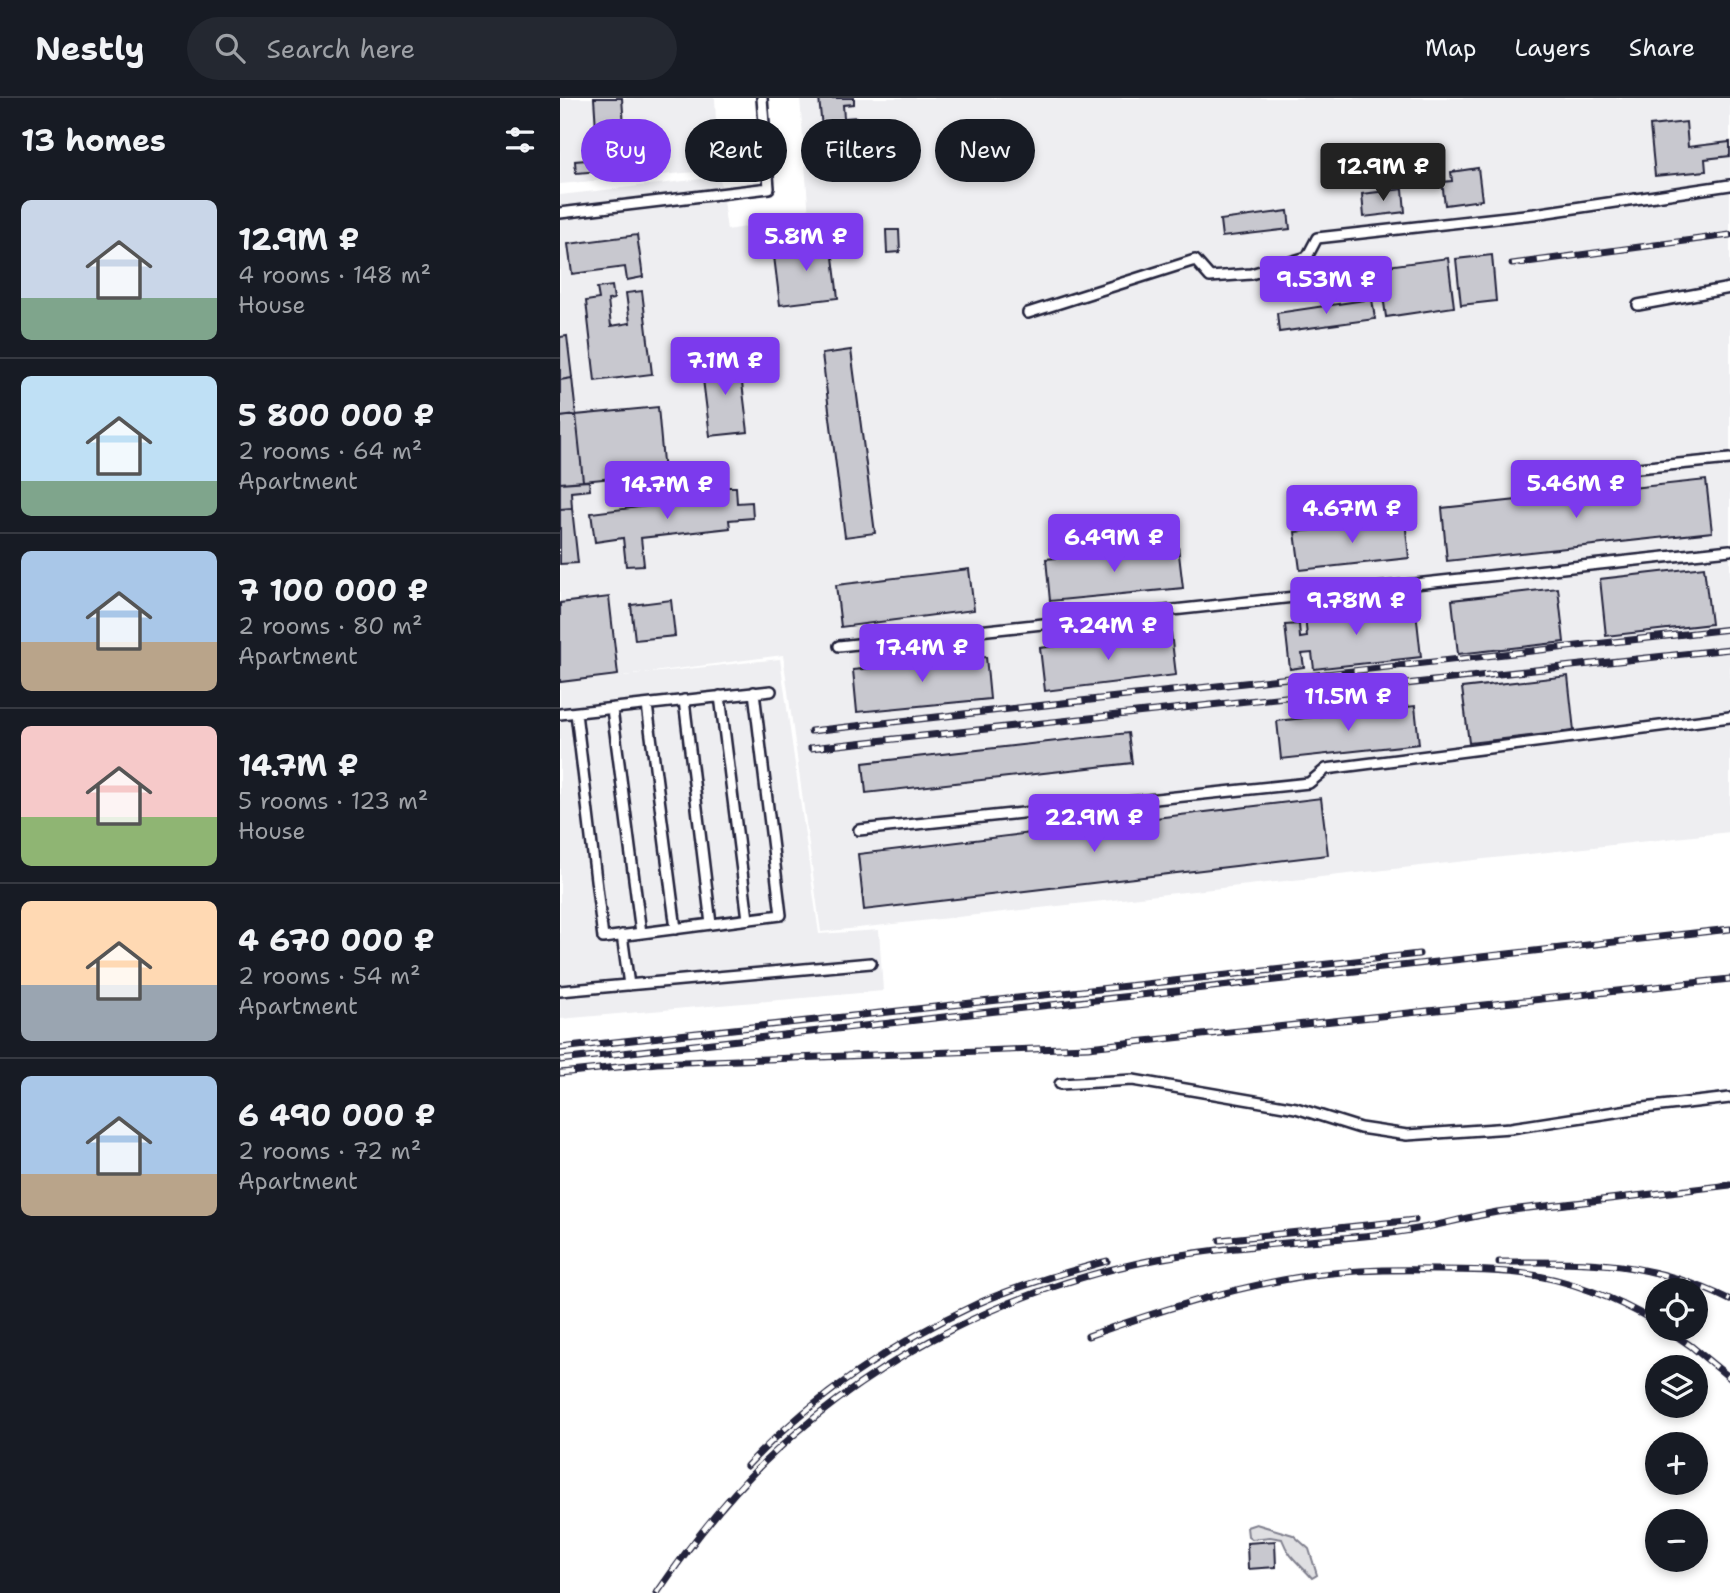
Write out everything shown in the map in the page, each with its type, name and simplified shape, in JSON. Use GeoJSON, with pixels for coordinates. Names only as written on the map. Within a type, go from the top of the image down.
{"type":"FeatureCollection","features":[{"type":"Feature","properties":{"kind":"lane"},"geometry":{"type":"LineString","coordinates":[[560,213],[769,188],[762,98]]}},
{"type":"Feature","properties":{"kind":"lane"},"geometry":{"type":"LineString","coordinates":[[1028,313],[1195,260],[1210,277],[1251,274],[1307,257],[1317,238],[1534,214],[1730,186]]}},
{"type":"Feature","properties":{"kind":"lane"},"geometry":{"type":"LineString","coordinates":[[1637,305],[1730,288]]}},
{"type":"Feature","properties":{"kind":"lane"},"geometry":{"type":"LineString","coordinates":[[1576,474],[1730,459]]}},
{"type":"Feature","properties":{"kind":"lane"},"geometry":{"type":"LineString","coordinates":[[838,646],[1730,550]]}},
{"type":"Feature","properties":{"kind":"lane"},"geometry":{"type":"LineString","coordinates":[[560,714],[771,691]]}},
{"type":"Feature","properties":{"kind":"lane"},"geometry":{"type":"LineString","coordinates":[[576,713],[603,938],[781,915],[754,692]]}},
{"type":"Feature","properties":{"kind":"lane"},"geometry":{"type":"LineString","coordinates":[[720,696],[748,919]]}},
{"type":"Feature","properties":{"kind":"lane"},"geometry":{"type":"LineString","coordinates":[[684,700],[711,924]]}},
{"type":"Feature","properties":{"kind":"lane"},"geometry":{"type":"LineString","coordinates":[[648,705],[676,929]]}},
{"type":"Feature","properties":{"kind":"lane"},"geometry":{"type":"LineString","coordinates":[[612,709],[641,933]]}},
{"type":"Feature","properties":{"kind":"lane"},"geometry":{"type":"LineString","coordinates":[[859,830],[1309,782],[1326,769],[1730,717]]}},
{"type":"Feature","properties":{"kind":"lane"},"geometry":{"type":"LineString","coordinates":[[622,935],[629,985]]}},
{"type":"Feature","properties":{"kind":"lane"},"geometry":{"type":"LineString","coordinates":[[560,991],[871,962]]}},
{"type":"Feature","properties":{"kind":"lane"},"geometry":{"type":"LineString","coordinates":[[1060,1084],[1133,1080],[1296,1108],[1360,1128],[1407,1135],[1511,1128],[1730,1098]]}},
{"type":"Feature","properties":{"kind":"shaded area"},"geometry":{"type":"Polygon","coordinates":[[[560,98],[715,98],[716,119],[685,119],[685,173],[671,174],[671,119],[581,119],[583,182],[560,184],[560,98]]]}},
{"type":"Feature","properties":{"kind":"shaded area"},"geometry":{"type":"Polygon","coordinates":[[[800,98],[1730,98],[1730,832],[821,932],[783,655],[614,677],[780,659],[819,934],[879,930],[883,991],[560,1019],[560,195],[685,181],[721,182],[727,230],[809,217],[806,182],[921,182],[921,119],[802,119],[800,98]]]}},
{"type":"Feature","properties":{"kind":"shaded area"},"geometry":{"type":"Polygon","coordinates":[[[1256,1524],[1293,1535],[1309,1549],[1317,1575],[1312,1578],[1291,1556],[1282,1539],[1252,1539],[1248,1536],[1247,1527],[1256,1524]]]}},
{"type":"Feature","properties":{"kind":"building"},"geometry":{"type":"Polygon","coordinates":[[[594,98],[622,98],[623,119],[595,119],[594,98]]]}},
{"type":"Feature","properties":{"kind":"building"},"geometry":{"type":"Polygon","coordinates":[[[819,98],[854,98],[854,104],[843,105],[844,118],[856,119],[821,119],[819,98]]]}},
{"type":"Feature","properties":{"kind":"building"},"geometry":{"type":"Polygon","coordinates":[[[1686,122],[1688,147],[1730,142],[1730,156],[1705,159],[1706,171],[1655,176],[1650,126],[1686,122]]]}},
{"type":"Feature","properties":{"kind":"building"},"geometry":{"type":"Polygon","coordinates":[[[581,160],[581,173],[576,173],[575,161],[581,160]]]}},
{"type":"Feature","properties":{"kind":"building"},"geometry":{"type":"Polygon","coordinates":[[[1478,168],[1482,200],[1445,205],[1442,182],[1452,181],[1451,172],[1478,168]]]}},
{"type":"Feature","properties":{"kind":"building"},"geometry":{"type":"Polygon","coordinates":[[[1403,189],[1405,212],[1364,217],[1362,194],[1403,189]]]}},
{"type":"Feature","properties":{"kind":"building"},"geometry":{"type":"Polygon","coordinates":[[[1288,211],[1290,229],[1222,237],[1220,220],[1288,211]]]}},
{"type":"Feature","properties":{"kind":"building"},"geometry":{"type":"Polygon","coordinates":[[[886,230],[899,230],[900,252],[887,253],[886,230]]]}},
{"type":"Feature","properties":{"kind":"building"},"geometry":{"type":"Polygon","coordinates":[[[637,235],[643,277],[627,280],[625,267],[572,274],[568,244],[637,235]]]}},
{"type":"Feature","properties":{"kind":"building"},"geometry":{"type":"Polygon","coordinates":[[[831,241],[838,298],[780,305],[773,248],[831,241]]]}},
{"type":"Feature","properties":{"kind":"building"},"geometry":{"type":"Polygon","coordinates":[[[1492,255],[1496,301],[1461,305],[1456,259],[1492,255]]]}},
{"type":"Feature","properties":{"kind":"building"},"geometry":{"type":"Polygon","coordinates":[[[1448,258],[1454,307],[1386,317],[1379,267],[1448,258]]]}},
{"type":"Feature","properties":{"kind":"building"},"geometry":{"type":"Polygon","coordinates":[[[612,286],[614,299],[608,300],[611,326],[630,323],[626,293],[642,291],[652,374],[595,381],[586,301],[599,299],[597,288],[612,286]]]}},
{"type":"Feature","properties":{"kind":"building"},"geometry":{"type":"Polygon","coordinates":[[[1372,299],[1375,319],[1279,332],[1277,313],[1372,299]]]}},
{"type":"Feature","properties":{"kind":"building"},"geometry":{"type":"Polygon","coordinates":[[[567,336],[572,378],[560,380],[560,337],[567,336]]]}},
{"type":"Feature","properties":{"kind":"building"},"geometry":{"type":"Polygon","coordinates":[[[851,350],[875,533],[845,537],[822,354],[851,350]]]}},
{"type":"Feature","properties":{"kind":"building"},"geometry":{"type":"Polygon","coordinates":[[[739,358],[748,432],[710,436],[701,363],[739,358]]]}},
{"type":"Feature","properties":{"kind":"building"},"geometry":{"type":"Polygon","coordinates":[[[572,378],[576,415],[560,417],[560,380],[572,378]]]}},
{"type":"Feature","properties":{"kind":"building"},"geometry":{"type":"Polygon","coordinates":[[[658,407],[664,473],[583,481],[576,415],[658,407]]]}},
{"type":"Feature","properties":{"kind":"building"},"geometry":{"type":"Polygon","coordinates":[[[576,415],[583,481],[560,483],[560,417],[576,415]]]}},
{"type":"Feature","properties":{"kind":"building"},"geometry":{"type":"Polygon","coordinates":[[[1706,480],[1712,532],[1447,561],[1442,508],[1706,480]]]}},
{"type":"Feature","properties":{"kind":"building"},"geometry":{"type":"Polygon","coordinates":[[[589,481],[590,490],[571,492],[572,508],[560,509],[560,483],[589,481]]]}},
{"type":"Feature","properties":{"kind":"building"},"geometry":{"type":"Polygon","coordinates":[[[726,487],[736,487],[737,503],[752,502],[753,518],[729,520],[730,528],[641,538],[644,565],[626,566],[623,538],[595,542],[591,513],[726,496],[726,487]]]}},
{"type":"Feature","properties":{"kind":"building"},"geometry":{"type":"Polygon","coordinates":[[[572,508],[578,563],[560,564],[560,509],[572,508]]]}},
{"type":"Feature","properties":{"kind":"building"},"geometry":{"type":"Polygon","coordinates":[[[1405,520],[1409,558],[1300,570],[1295,532],[1405,520]]]}},
{"type":"Feature","properties":{"kind":"building"},"geometry":{"type":"Polygon","coordinates":[[[1178,546],[1183,588],[1050,601],[1046,559],[1178,546]]]}},
{"type":"Feature","properties":{"kind":"building"},"geometry":{"type":"Polygon","coordinates":[[[1704,567],[1711,624],[1606,636],[1600,579],[1704,567]]]}},
{"type":"Feature","properties":{"kind":"building"},"geometry":{"type":"Polygon","coordinates":[[[969,569],[974,610],[841,627],[836,585],[969,569]]]}},
{"type":"Feature","properties":{"kind":"building"},"geometry":{"type":"Polygon","coordinates":[[[1558,588],[1564,642],[1458,654],[1452,600],[1558,588]]]}},
{"type":"Feature","properties":{"kind":"building"},"geometry":{"type":"Polygon","coordinates":[[[609,597],[618,675],[560,682],[560,603],[609,597]]]}},
{"type":"Feature","properties":{"kind":"building"},"geometry":{"type":"Polygon","coordinates":[[[671,600],[675,636],[635,640],[631,605],[671,600]]]}},
{"type":"Feature","properties":{"kind":"building"},"geometry":{"type":"Polygon","coordinates":[[[1415,602],[1421,657],[1314,669],[1312,653],[1302,654],[1304,667],[1290,669],[1285,625],[1299,624],[1300,638],[1307,637],[1305,614],[1415,602]]]}},
{"type":"Feature","properties":{"kind":"building"},"geometry":{"type":"Polygon","coordinates":[[[1171,633],[1176,675],[1045,691],[1040,648],[1171,633]]]}},
{"type":"Feature","properties":{"kind":"building"},"geometry":{"type":"Polygon","coordinates":[[[986,657],[990,699],[857,712],[853,670],[986,657]]]}},
{"type":"Feature","properties":{"kind":"building"},"geometry":{"type":"Polygon","coordinates":[[[1568,676],[1574,731],[1469,743],[1462,688],[1568,676]]]}},
{"type":"Feature","properties":{"kind":"building"},"geometry":{"type":"Polygon","coordinates":[[[1415,706],[1419,744],[1281,759],[1277,721],[1415,706]]]}},
{"type":"Feature","properties":{"kind":"building"},"geometry":{"type":"Polygon","coordinates":[[[1128,733],[1132,763],[866,793],[863,763],[1128,733]]]}},
{"type":"Feature","properties":{"kind":"building"},"geometry":{"type":"Polygon","coordinates":[[[1321,798],[1328,855],[864,910],[858,854],[1321,798]]]}},
{"type":"Feature","properties":{"kind":"building"},"geometry":{"type":"Polygon","coordinates":[[[1275,1541],[1276,1567],[1248,1569],[1247,1543],[1275,1541]]]}},
{"type":"Feature","properties":{"kind":"railway"},"geometry":{"type":"LineString","coordinates":[[1512,264],[1730,235]]}},
{"type":"Feature","properties":{"kind":"railway"},"geometry":{"type":"LineString","coordinates":[[811,731],[1730,629]]}},
{"type":"Feature","properties":{"kind":"railway"},"geometry":{"type":"LineString","coordinates":[[811,748],[1730,649]]}},
{"type":"Feature","properties":{"kind":"railway"},"geometry":{"type":"LineString","coordinates":[[560,1060],[1730,929]]}},
{"type":"Feature","properties":{"kind":"railway"},"geometry":{"type":"LineString","coordinates":[[560,1048],[1419,954]]}},
{"type":"Feature","properties":{"kind":"railway"},"geometry":{"type":"LineString","coordinates":[[560,1073],[657,1063],[1088,1047],[1730,979]]}},
{"type":"Feature","properties":{"kind":"railway"},"geometry":{"type":"LineString","coordinates":[[657,1593],[727,1501],[759,1467],[817,1416],[906,1354],[1003,1306],[1105,1271],[1187,1254],[1391,1233],[1484,1214],[1730,1185]]}},
{"type":"Feature","properties":{"kind":"railway"},"geometry":{"type":"LineString","coordinates":[[1220,1240],[1415,1220]]}},
{"type":"Feature","properties":{"kind":"railway"},"geometry":{"type":"LineString","coordinates":[[747,1466],[798,1417],[826,1395],[916,1335],[979,1303],[1042,1280],[1107,1261]]}},
{"type":"Feature","properties":{"kind":"railway"},"geometry":{"type":"LineString","coordinates":[[1499,1262],[1605,1264],[1634,1268],[1704,1288],[1730,1300]]}},
{"type":"Feature","properties":{"kind":"railway"},"geometry":{"type":"LineString","coordinates":[[1088,1336],[1185,1304],[1258,1285],[1321,1274],[1380,1270],[1478,1270],[1554,1279],[1590,1290],[1645,1316]]}},
{"type":"Feature","properties":{"kind":"railway"},"geometry":{"type":"LineString","coordinates":[[1684,1341],[1730,1378]]}}]}
